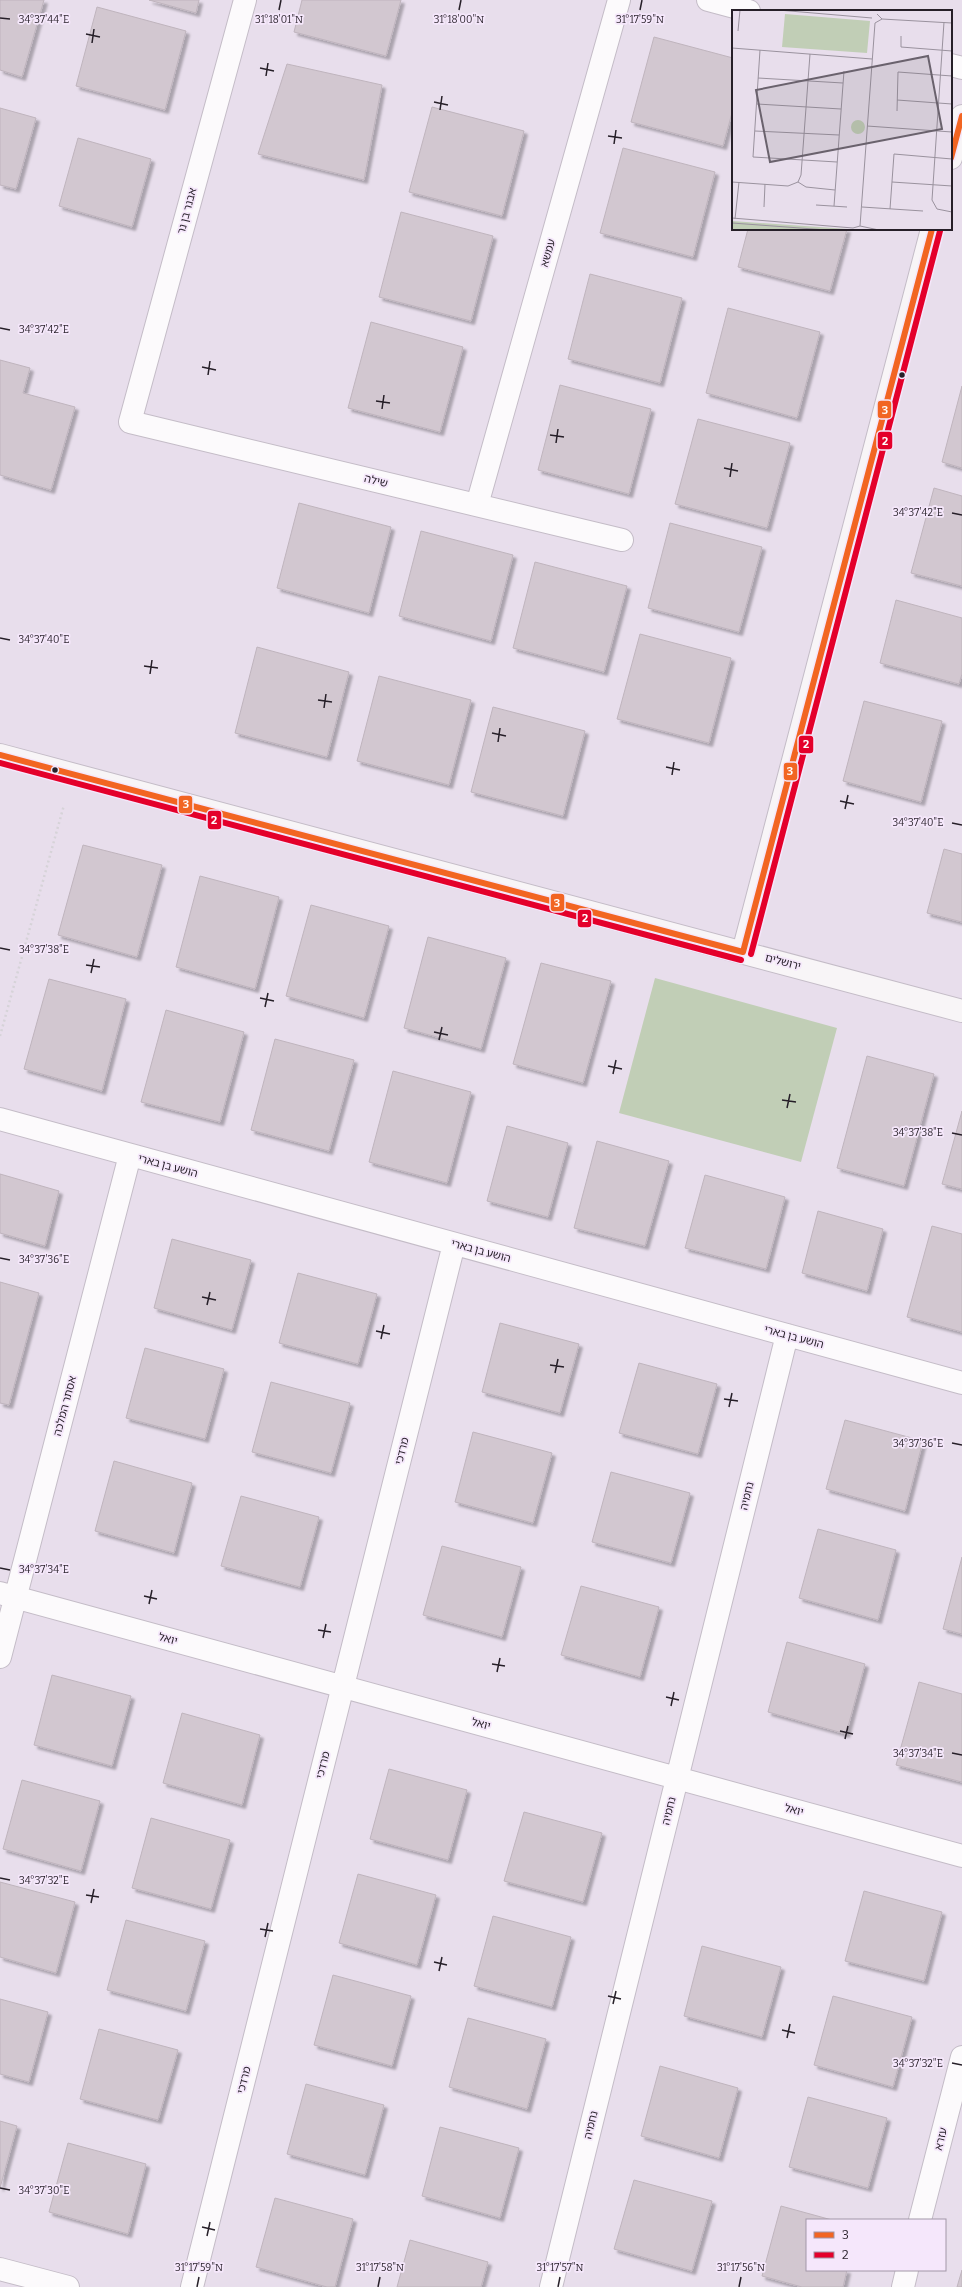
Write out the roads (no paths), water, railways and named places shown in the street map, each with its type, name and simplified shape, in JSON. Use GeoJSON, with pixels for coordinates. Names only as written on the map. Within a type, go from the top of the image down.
{"type":"FeatureCollection","features":[{"type":"Feature","properties":{"kind":"street","name":"אבנר בן נר"},"geometry":{"type":"LineString","coordinates":[[130,422],[245,0]]}},
{"type":"Feature","properties":{"kind":"street","name":"עמשא"},"geometry":{"type":"LineString","coordinates":[[477,506],[619,0]]}},
{"type":"Feature","properties":{"kind":"street"},"geometry":{"type":"LineString","coordinates":[[708,0],[745,10]]}},
{"type":"Feature","properties":{"kind":"street"},"geometry":{"type":"LineString","coordinates":[[952,65],[962,68]]}},
{"type":"Feature","properties":{"kind":"street"},"geometry":{"type":"LineString","coordinates":[[952,154],[962,116]]}},
{"type":"Feature","properties":{"kind":"street"},"geometry":{"type":"LineString","coordinates":[[743,952],[932,230]]}},
{"type":"Feature","properties":{"kind":"street","name":"שילה"},"geometry":{"type":"LineString","coordinates":[[130,422],[622,540]]}},
{"type":"Feature","properties":{"kind":"street","name":"ירושלים"},"geometry":{"type":"LineString","coordinates":[[0,755],[962,1011]]}},
{"type":"Feature","properties":{"kind":"street","name":"הושע בן בארי"},"geometry":{"type":"LineString","coordinates":[[0,1119],[962,1383]]}},
{"type":"Feature","properties":{"kind":"street","name":"אסתר המלכה"},"geometry":{"type":"LineString","coordinates":[[0,1657],[8,1595],[130,1155]]}},
{"type":"Feature","properties":{"kind":"street","name":"מרדכי"},"geometry":{"type":"LineString","coordinates":[[192,2287],[454,1244]]}},
{"type":"Feature","properties":{"kind":"street","name":"נחמיה"},"geometry":{"type":"LineString","coordinates":[[551,2287],[787,1335]]}},
{"type":"Feature","properties":{"kind":"street","name":"יואל"},"geometry":{"type":"LineString","coordinates":[[8,1595],[962,1856]]}},
{"type":"Feature","properties":{"kind":"street","name":"עזרא"},"geometry":{"type":"LineString","coordinates":[[920,2219],[962,2057]]}},
{"type":"Feature","properties":{"kind":"street"},"geometry":{"type":"LineString","coordinates":[[0,2269],[68,2287]]}},
{"type":"Feature","properties":{"kind":"street"},"geometry":{"type":"LineString","coordinates":[[903,2287],[907,2271]]}}]}
